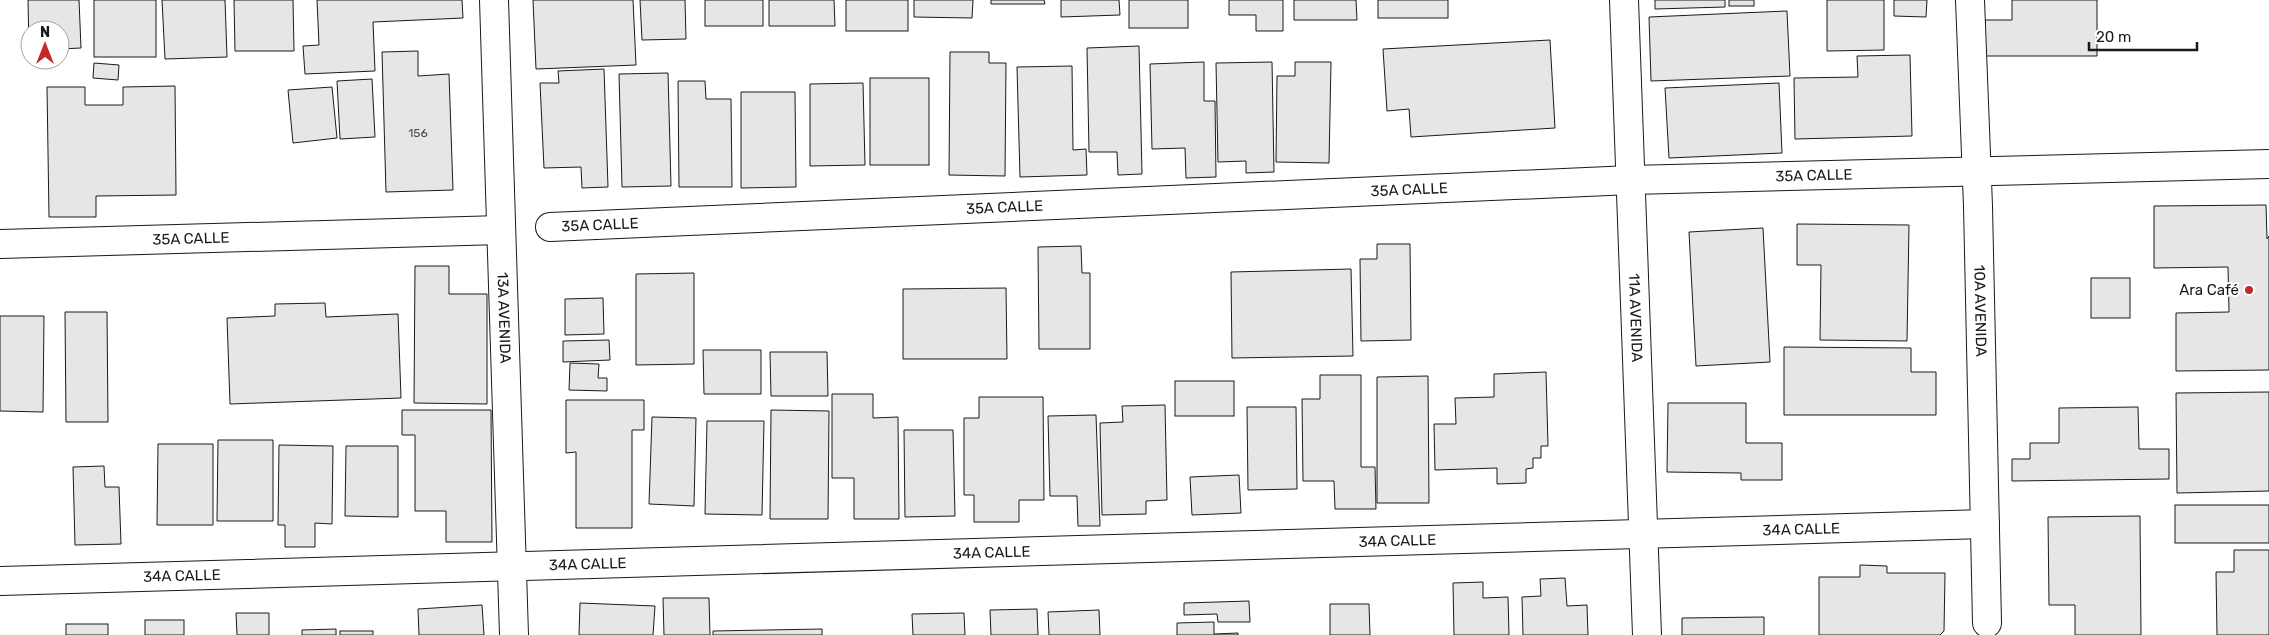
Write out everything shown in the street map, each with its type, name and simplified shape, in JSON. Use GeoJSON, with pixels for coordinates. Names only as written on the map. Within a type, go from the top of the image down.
{"type":"FeatureCollection","features":[{"type":"Feature","properties":{"kind":"street","name":"13A AVENIDA"},"geometry":{"type":"LineString","coordinates":[[494,0],[514,635]]}},
{"type":"Feature","properties":{"kind":"street","name":"11A AVENIDA"},"geometry":{"type":"LineString","coordinates":[[1624,0],[1647,635]]}},
{"type":"Feature","properties":{"kind":"street","name":"10A AVENIDA"},"geometry":{"type":"LineString","coordinates":[[1970,0],[1977,171],[1987,623]]}},
{"type":"Feature","properties":{"kind":"street","name":"35A CALLE"},"geometry":{"type":"LineString","coordinates":[[550,227],[1631,180],[2269,164]]}},
{"type":"Feature","properties":{"kind":"street","name":"35A CALLE"},"geometry":{"type":"LineString","coordinates":[[0,244],[501,230]]}},
{"type":"Feature","properties":{"kind":"street","name":"34A CALLE"},"geometry":{"type":"LineString","coordinates":[[0,581],[1985,524]]}},
{"type":"Feature","properties":{"kind":"building"},"geometry":{"type":"Polygon","coordinates":[[[28,0],[79,0],[81,48],[70,49],[70,20],[28,20],[28,0]]]}},
{"type":"Feature","properties":{"kind":"building"},"geometry":{"type":"Polygon","coordinates":[[[94,0],[156,0],[156,57],[94,57],[94,0]]]}},
{"type":"Feature","properties":{"kind":"building"},"geometry":{"type":"Polygon","coordinates":[[[162,0],[225,0],[227,57],[165,59],[162,0]]]}},
{"type":"Feature","properties":{"kind":"building"},"geometry":{"type":"Polygon","coordinates":[[[234,0],[293,0],[294,51],[235,51],[234,0]]]}},
{"type":"Feature","properties":{"kind":"building"},"geometry":{"type":"Polygon","coordinates":[[[317,0],[462,0],[463,18],[373,22],[375,71],[305,74],[303,46],[319,45],[317,0]]]}},
{"type":"Feature","properties":{"kind":"building"},"geometry":{"type":"Polygon","coordinates":[[[533,0],[633,0],[636,65],[536,69],[533,0]]]}},
{"type":"Feature","properties":{"kind":"building"},"geometry":{"type":"Polygon","coordinates":[[[640,0],[685,0],[686,39],[642,40],[640,0]]]}},
{"type":"Feature","properties":{"kind":"building"},"geometry":{"type":"Polygon","coordinates":[[[705,0],[763,0],[763,26],[705,26],[705,0]]]}},
{"type":"Feature","properties":{"kind":"building"},"geometry":{"type":"Polygon","coordinates":[[[769,0],[834,0],[835,26],[769,26],[769,0]]]}},
{"type":"Feature","properties":{"kind":"building"},"geometry":{"type":"Polygon","coordinates":[[[846,0],[908,0],[908,31],[846,31],[846,0]]]}},
{"type":"Feature","properties":{"kind":"building"},"geometry":{"type":"Polygon","coordinates":[[[914,0],[973,0],[972,18],[914,17],[914,0]]]}},
{"type":"Feature","properties":{"kind":"building"},"geometry":{"type":"Polygon","coordinates":[[[991,0],[1044,0],[1045,4],[991,4],[991,0]]]}},
{"type":"Feature","properties":{"kind":"building"},"geometry":{"type":"Polygon","coordinates":[[[1061,0],[1119,0],[1120,15],[1061,17],[1061,0]]]}},
{"type":"Feature","properties":{"kind":"building"},"geometry":{"type":"Polygon","coordinates":[[[1129,0],[1188,0],[1188,28],[1129,28],[1129,0]]]}},
{"type":"Feature","properties":{"kind":"building"},"geometry":{"type":"Polygon","coordinates":[[[1229,0],[1283,0],[1283,31],[1256,31],[1256,15],[1229,15],[1229,0]]]}},
{"type":"Feature","properties":{"kind":"building"},"geometry":{"type":"Polygon","coordinates":[[[1294,0],[1356,0],[1357,20],[1294,20],[1294,0]]]}},
{"type":"Feature","properties":{"kind":"building"},"geometry":{"type":"Polygon","coordinates":[[[1378,0],[1448,0],[1448,18],[1378,18],[1378,0]]]}},
{"type":"Feature","properties":{"kind":"building"},"geometry":{"type":"Polygon","coordinates":[[[1655,0],[1725,0],[1725,7],[1655,9],[1655,0]]]}},
{"type":"Feature","properties":{"kind":"building"},"geometry":{"type":"Polygon","coordinates":[[[1729,0],[1754,0],[1754,6],[1729,6],[1729,0]]]}},
{"type":"Feature","properties":{"kind":"building"},"geometry":{"type":"Polygon","coordinates":[[[1827,0],[1884,0],[1884,50],[1827,51],[1827,0]]]}},
{"type":"Feature","properties":{"kind":"building"},"geometry":{"type":"Polygon","coordinates":[[[1894,0],[1927,0],[1926,17],[1894,16],[1894,0]]]}},
{"type":"Feature","properties":{"kind":"building"},"geometry":{"type":"Polygon","coordinates":[[[2012,0],[2097,0],[2097,56],[1985,56],[1985,20],[2012,20],[2012,0]]]}},
{"type":"Feature","properties":{"kind":"building"},"geometry":{"type":"Polygon","coordinates":[[[1787,11],[1790,76],[1651,81],[1649,17],[1787,11]]]}},
{"type":"Feature","properties":{"kind":"building"},"geometry":{"type":"Polygon","coordinates":[[[1550,40],[1555,128],[1411,137],[1409,109],[1387,111],[1383,49],[1550,40]]]}},
{"type":"Feature","properties":{"kind":"building"},"geometry":{"type":"Polygon","coordinates":[[[1139,46],[1142,174],[1118,175],[1117,152],[1089,152],[1087,48],[1139,46]]]}},
{"type":"Feature","properties":{"kind":"building"},"geometry":{"type":"Polygon","coordinates":[[[418,51],[418,76],[449,74],[453,190],[386,192],[382,52],[418,51]]]}},
{"type":"Feature","properties":{"kind":"building"},"geometry":{"type":"Polygon","coordinates":[[[950,52],[989,52],[989,63],[1006,63],[1005,176],[949,175],[950,52]]]}},
{"type":"Feature","properties":{"kind":"building"},"geometry":{"type":"Polygon","coordinates":[[[1910,55],[1912,136],[1795,139],[1794,78],[1858,77],[1857,56],[1910,55]]]}},
{"type":"Feature","properties":{"kind":"building"},"geometry":{"type":"Polygon","coordinates":[[[1204,62],[1204,101],[1215,101],[1216,177],[1186,178],[1185,148],[1152,149],[1150,64],[1204,62]]]}},
{"type":"Feature","properties":{"kind":"building"},"geometry":{"type":"Polygon","coordinates":[[[1272,62],[1274,172],[1246,173],[1246,161],[1218,162],[1216,63],[1272,62]]]}},
{"type":"Feature","properties":{"kind":"building"},"geometry":{"type":"Polygon","coordinates":[[[1295,62],[1331,62],[1329,163],[1276,162],[1277,76],[1295,76],[1295,62]]]}},
{"type":"Feature","properties":{"kind":"building"},"geometry":{"type":"Polygon","coordinates":[[[94,63],[119,65],[118,80],[93,78],[94,63]]]}},
{"type":"Feature","properties":{"kind":"building"},"geometry":{"type":"Polygon","coordinates":[[[1072,66],[1073,150],[1086,149],[1087,175],[1020,177],[1017,67],[1072,66]]]}},
{"type":"Feature","properties":{"kind":"building"},"geometry":{"type":"Polygon","coordinates":[[[604,69],[608,187],[582,188],[581,167],[544,168],[540,83],[559,83],[558,71],[604,69]]]}},
{"type":"Feature","properties":{"kind":"building"},"geometry":{"type":"Polygon","coordinates":[[[668,73],[671,186],[622,187],[619,74],[668,73]]]}},
{"type":"Feature","properties":{"kind":"building"},"geometry":{"type":"Polygon","coordinates":[[[870,78],[929,78],[929,165],[870,165],[870,78]]]}},
{"type":"Feature","properties":{"kind":"building"},"geometry":{"type":"Polygon","coordinates":[[[372,79],[375,137],[340,139],[337,81],[372,79]]]}},
{"type":"Feature","properties":{"kind":"building"},"geometry":{"type":"Polygon","coordinates":[[[678,81],[705,81],[706,99],[731,99],[732,187],[679,187],[678,81]]]}},
{"type":"Feature","properties":{"kind":"building"},"geometry":{"type":"Polygon","coordinates":[[[863,83],[865,165],[810,166],[810,84],[863,83]]]}},
{"type":"Feature","properties":{"kind":"building"},"geometry":{"type":"Polygon","coordinates":[[[1779,83],[1782,153],[1669,158],[1665,88],[1779,83]]]}},
{"type":"Feature","properties":{"kind":"building"},"geometry":{"type":"Polygon","coordinates":[[[175,86],[176,195],[96,196],[96,217],[49,217],[47,87],[85,87],[85,105],[123,105],[123,87],[175,86]]]}},
{"type":"Feature","properties":{"kind":"building"},"geometry":{"type":"Polygon","coordinates":[[[332,87],[337,138],[293,143],[288,90],[332,87]]]}},
{"type":"Feature","properties":{"kind":"building"},"geometry":{"type":"Polygon","coordinates":[[[741,92],[795,92],[796,187],[741,188],[741,92]]]}},
{"type":"Feature","properties":{"kind":"building","name":"Ara Café"},"geometry":{"type":"Polygon","coordinates":[[[2266,205],[2267,239],[2269,236],[2269,370],[2176,371],[2176,313],[2229,312],[2228,267],[2154,268],[2154,206],[2266,205]]]}},
{"type":"Feature","properties":{"kind":"building"},"geometry":{"type":"Polygon","coordinates":[[[1797,224],[1909,225],[1907,341],[1820,340],[1821,265],[1797,265],[1797,224]]]}},
{"type":"Feature","properties":{"kind":"building"},"geometry":{"type":"Polygon","coordinates":[[[1763,228],[1770,362],[1696,366],[1689,232],[1763,228]]]}},
{"type":"Feature","properties":{"kind":"building"},"geometry":{"type":"Polygon","coordinates":[[[1377,244],[1410,244],[1411,340],[1361,341],[1360,259],[1377,259],[1377,244]]]}},
{"type":"Feature","properties":{"kind":"building"},"geometry":{"type":"Polygon","coordinates":[[[1081,246],[1082,273],[1090,273],[1090,349],[1039,349],[1038,247],[1081,246]]]}},
{"type":"Feature","properties":{"kind":"building"},"geometry":{"type":"Polygon","coordinates":[[[415,266],[449,266],[449,294],[487,294],[487,404],[414,403],[415,266]]]}},
{"type":"Feature","properties":{"kind":"building"},"geometry":{"type":"Polygon","coordinates":[[[1351,269],[1353,356],[1232,358],[1231,272],[1351,269]]]}},
{"type":"Feature","properties":{"kind":"building"},"geometry":{"type":"Polygon","coordinates":[[[694,273],[694,364],[636,365],[636,274],[694,273]]]}},
{"type":"Feature","properties":{"kind":"building"},"geometry":{"type":"Polygon","coordinates":[[[2091,278],[2130,278],[2130,318],[2091,318],[2091,278]]]}},
{"type":"Feature","properties":{"kind":"building"},"geometry":{"type":"Polygon","coordinates":[[[1006,288],[1007,359],[903,359],[903,289],[1006,288]]]}},
{"type":"Feature","properties":{"kind":"building"},"geometry":{"type":"Polygon","coordinates":[[[603,298],[604,334],[565,335],[565,299],[603,298]]]}},
{"type":"Feature","properties":{"kind":"building"},"geometry":{"type":"Polygon","coordinates":[[[325,303],[326,317],[398,314],[401,398],[230,404],[227,318],[275,316],[275,304],[325,303]]]}},
{"type":"Feature","properties":{"kind":"building"},"geometry":{"type":"Polygon","coordinates":[[[65,312],[107,312],[108,422],[66,422],[65,312]]]}},
{"type":"Feature","properties":{"kind":"building"},"geometry":{"type":"Polygon","coordinates":[[[0,316],[44,316],[43,412],[0,411],[0,316]]]}},
{"type":"Feature","properties":{"kind":"building"},"geometry":{"type":"Polygon","coordinates":[[[609,340],[610,360],[563,362],[563,341],[609,340]]]}},
{"type":"Feature","properties":{"kind":"building"},"geometry":{"type":"Polygon","coordinates":[[[1784,347],[1911,348],[1911,372],[1936,372],[1936,415],[1784,415],[1784,347]]]}},
{"type":"Feature","properties":{"kind":"building"},"geometry":{"type":"Polygon","coordinates":[[[703,350],[761,350],[761,394],[704,394],[703,350]]]}},
{"type":"Feature","properties":{"kind":"building"},"geometry":{"type":"Polygon","coordinates":[[[770,352],[827,352],[828,396],[771,396],[770,352]]]}},
{"type":"Feature","properties":{"kind":"building"},"geometry":{"type":"Polygon","coordinates":[[[570,363],[599,364],[598,378],[607,378],[607,391],[569,390],[570,363]]]}},
{"type":"Feature","properties":{"kind":"building"},"geometry":{"type":"Polygon","coordinates":[[[1546,372],[1548,446],[1541,446],[1541,458],[1533,458],[1533,468],[1526,469],[1526,483],[1497,484],[1497,468],[1435,470],[1434,424],[1456,424],[1455,398],[1494,397],[1494,374],[1546,372]]]}},
{"type":"Feature","properties":{"kind":"building"},"geometry":{"type":"Polygon","coordinates":[[[1320,375],[1361,375],[1361,467],[1375,467],[1376,509],[1335,509],[1334,481],[1303,481],[1302,399],[1320,399],[1320,375]]]}},
{"type":"Feature","properties":{"kind":"building"},"geometry":{"type":"Polygon","coordinates":[[[1428,376],[1429,503],[1377,503],[1377,377],[1428,376]]]}},
{"type":"Feature","properties":{"kind":"building"},"geometry":{"type":"Polygon","coordinates":[[[1175,381],[1234,381],[1234,416],[1175,416],[1175,381]]]}},
{"type":"Feature","properties":{"kind":"building"},"geometry":{"type":"Polygon","coordinates":[[[2269,392],[2269,491],[2177,493],[2176,393],[2269,392]]]}},
{"type":"Feature","properties":{"kind":"building"},"geometry":{"type":"Polygon","coordinates":[[[832,394],[873,394],[873,418],[898,417],[899,519],[854,519],[854,478],[832,478],[832,394]]]}},
{"type":"Feature","properties":{"kind":"building"},"geometry":{"type":"Polygon","coordinates":[[[979,397],[1043,397],[1044,500],[1019,500],[1019,522],[974,522],[974,495],[964,495],[964,418],[979,418],[979,397]]]}},
{"type":"Feature","properties":{"kind":"building"},"geometry":{"type":"Polygon","coordinates":[[[566,400],[644,400],[644,430],[632,430],[632,528],[576,528],[576,452],[566,453],[566,400]]]}},
{"type":"Feature","properties":{"kind":"building"},"geometry":{"type":"Polygon","coordinates":[[[1668,403],[1746,403],[1746,443],[1782,443],[1782,480],[1741,480],[1741,473],[1667,472],[1668,403]]]}},
{"type":"Feature","properties":{"kind":"building"},"geometry":{"type":"Polygon","coordinates":[[[1165,405],[1167,500],[1146,501],[1146,514],[1102,515],[1100,423],[1123,422],[1122,406],[1165,405]]]}},
{"type":"Feature","properties":{"kind":"building"},"geometry":{"type":"Polygon","coordinates":[[[1247,407],[1296,407],[1297,489],[1248,490],[1247,407]]]}},
{"type":"Feature","properties":{"kind":"building"},"geometry":{"type":"Polygon","coordinates":[[[2138,407],[2139,449],[2169,449],[2169,479],[2012,481],[2012,459],[2030,459],[2030,443],[2059,443],[2059,408],[2138,407]]]}},
{"type":"Feature","properties":{"kind":"building"},"geometry":{"type":"Polygon","coordinates":[[[402,410],[491,410],[492,542],[446,542],[446,511],[415,511],[415,435],[402,435],[402,410]]]}},
{"type":"Feature","properties":{"kind":"building"},"geometry":{"type":"Polygon","coordinates":[[[771,410],[829,411],[828,519],[770,519],[771,410]]]}},
{"type":"Feature","properties":{"kind":"building"},"geometry":{"type":"Polygon","coordinates":[[[1096,415],[1100,526],[1078,526],[1077,496],[1050,496],[1048,416],[1096,415]]]}},
{"type":"Feature","properties":{"kind":"building"},"geometry":{"type":"Polygon","coordinates":[[[652,417],[696,418],[694,506],[649,504],[652,417]]]}},
{"type":"Feature","properties":{"kind":"building"},"geometry":{"type":"Polygon","coordinates":[[[707,421],[764,421],[762,515],[705,514],[707,421]]]}},
{"type":"Feature","properties":{"kind":"building"},"geometry":{"type":"Polygon","coordinates":[[[904,430],[953,430],[955,516],[905,517],[904,430]]]}},
{"type":"Feature","properties":{"kind":"building"},"geometry":{"type":"Polygon","coordinates":[[[218,440],[273,440],[273,521],[217,521],[218,440]]]}},
{"type":"Feature","properties":{"kind":"building"},"geometry":{"type":"Polygon","coordinates":[[[158,444],[213,444],[213,525],[157,525],[158,444]]]}},
{"type":"Feature","properties":{"kind":"building"},"geometry":{"type":"Polygon","coordinates":[[[279,445],[333,446],[332,524],[315,523],[315,547],[285,547],[285,525],[278,525],[279,445]]]}},
{"type":"Feature","properties":{"kind":"building"},"geometry":{"type":"Polygon","coordinates":[[[346,446],[398,446],[398,517],[345,516],[346,446]]]}},
{"type":"Feature","properties":{"kind":"building"},"geometry":{"type":"Polygon","coordinates":[[[104,466],[105,487],[119,487],[121,544],[75,545],[73,467],[104,466]]]}},
{"type":"Feature","properties":{"kind":"building"},"geometry":{"type":"Polygon","coordinates":[[[1239,475],[1241,513],[1192,515],[1190,477],[1239,475]]]}},
{"type":"Feature","properties":{"kind":"building"},"geometry":{"type":"Polygon","coordinates":[[[2175,505],[2269,505],[2269,543],[2175,543],[2175,505]]]}},
{"type":"Feature","properties":{"kind":"building"},"geometry":{"type":"Polygon","coordinates":[[[2140,516],[2141,635],[2075,635],[2075,605],[2049,605],[2048,517],[2140,516]]]}},
{"type":"Feature","properties":{"kind":"building"},"geometry":{"type":"Polygon","coordinates":[[[2234,550],[2269,550],[2269,635],[2217,635],[2216,572],[2234,572],[2234,550]]]}},
{"type":"Feature","properties":{"kind":"building"},"geometry":{"type":"Polygon","coordinates":[[[1860,565],[1887,566],[1887,573],[1945,573],[1944,631],[1940,635],[1819,635],[1819,577],[1860,577],[1860,565]]]}},
{"type":"Feature","properties":{"kind":"building"},"geometry":{"type":"Polygon","coordinates":[[[1565,578],[1567,606],[1587,605],[1588,635],[1523,635],[1522,597],[1541,596],[1540,579],[1565,578]]]}},
{"type":"Feature","properties":{"kind":"building"},"geometry":{"type":"Polygon","coordinates":[[[1483,582],[1483,598],[1508,597],[1509,635],[1454,635],[1453,583],[1483,582]]]}},
{"type":"Feature","properties":{"kind":"building"},"geometry":{"type":"Polygon","coordinates":[[[663,598],[709,598],[710,635],[664,635],[663,598]]]}},
{"type":"Feature","properties":{"kind":"building"},"geometry":{"type":"Polygon","coordinates":[[[1249,601],[1250,622],[1218,622],[1217,614],[1184,615],[1184,603],[1249,601]]]}},
{"type":"Feature","properties":{"kind":"building"},"geometry":{"type":"Polygon","coordinates":[[[580,603],[655,606],[653,635],[579,635],[580,603]]]}},
{"type":"Feature","properties":{"kind":"building"},"geometry":{"type":"Polygon","coordinates":[[[1330,604],[1369,604],[1370,635],[1330,635],[1330,604]]]}},
{"type":"Feature","properties":{"kind":"building"},"geometry":{"type":"Polygon","coordinates":[[[482,605],[484,635],[419,635],[418,609],[482,605]]]}},
{"type":"Feature","properties":{"kind":"building"},"geometry":{"type":"Polygon","coordinates":[[[1037,609],[1038,635],[991,635],[990,610],[1037,609]]]}},
{"type":"Feature","properties":{"kind":"building"},"geometry":{"type":"Polygon","coordinates":[[[1099,610],[1100,635],[1049,635],[1048,612],[1099,610]]]}},
{"type":"Feature","properties":{"kind":"building"},"geometry":{"type":"Polygon","coordinates":[[[236,613],[269,613],[269,635],[237,635],[236,613]]]}},
{"type":"Feature","properties":{"kind":"building"},"geometry":{"type":"Polygon","coordinates":[[[964,613],[965,635],[913,635],[912,614],[964,613]]]}},
{"type":"Feature","properties":{"kind":"building"},"geometry":{"type":"Polygon","coordinates":[[[1764,617],[1764,635],[1682,635],[1682,618],[1764,617]]]}},
{"type":"Feature","properties":{"kind":"building"},"geometry":{"type":"Polygon","coordinates":[[[145,620],[184,620],[184,635],[145,635],[145,620]]]}},
{"type":"Feature","properties":{"kind":"building"},"geometry":{"type":"Polygon","coordinates":[[[1214,622],[1214,634],[1238,633],[1238,635],[1177,635],[1177,623],[1214,622]]]}},
{"type":"Feature","properties":{"kind":"building"},"geometry":{"type":"Polygon","coordinates":[[[66,624],[108,624],[108,635],[66,635],[66,624]]]}},
{"type":"Feature","properties":{"kind":"building"},"geometry":{"type":"Polygon","coordinates":[[[336,629],[336,635],[302,635],[302,630],[336,629]]]}},
{"type":"Feature","properties":{"kind":"building"},"geometry":{"type":"Polygon","coordinates":[[[822,629],[822,635],[713,635],[713,631],[822,629]]]}},
{"type":"Feature","properties":{"kind":"building"},"geometry":{"type":"Polygon","coordinates":[[[340,631],[373,631],[373,635],[340,635],[340,631]]]}},
{"type":"Feature","properties":{"kind":"place","name":"Ara Café"},"geometry":{"type":"Point","coordinates":[2249,290]}}]}
